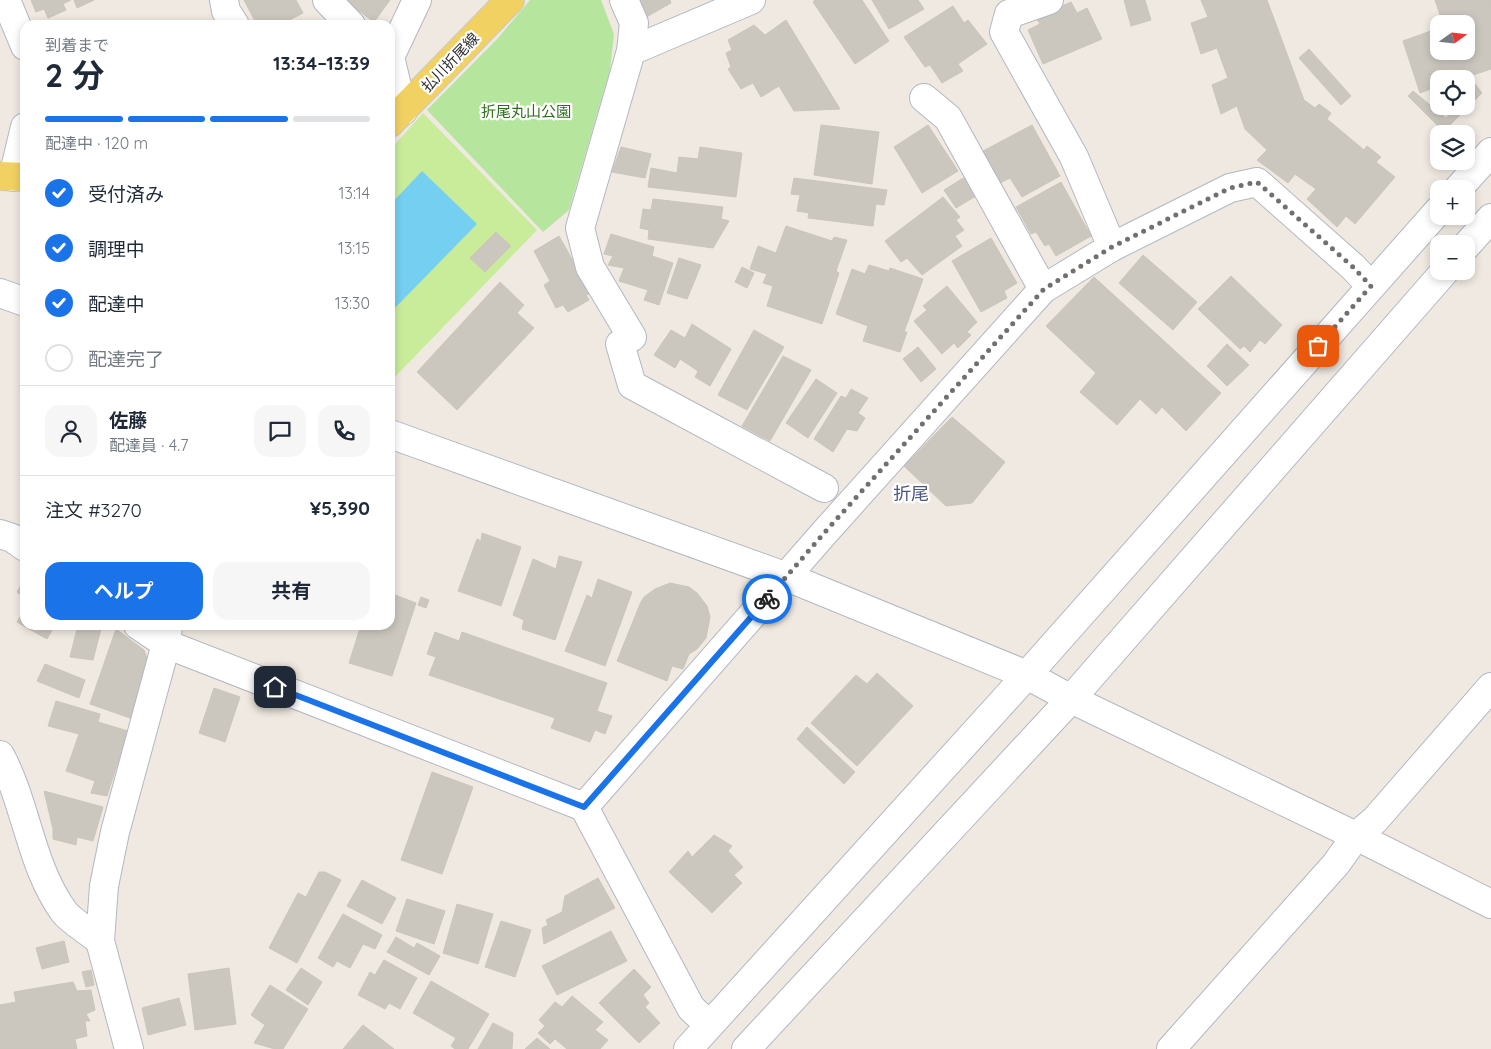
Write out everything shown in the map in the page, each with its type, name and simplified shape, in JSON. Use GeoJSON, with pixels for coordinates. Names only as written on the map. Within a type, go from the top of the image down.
{"type":"FeatureCollection","features":[{"type":"Feature","properties":{"kind":"main road","name":"払川折尾線"},"geometry":{"type":"LineString","coordinates":[[396,117],[510,0]]}},
{"type":"Feature","properties":{"kind":"street"},"geometry":{"type":"LineString","coordinates":[[6,0],[20,34]]}},
{"type":"Feature","properties":{"kind":"street"},"geometry":{"type":"LineString","coordinates":[[224,0],[226,11],[232,20]]}},
{"type":"Feature","properties":{"kind":"street"},"geometry":{"type":"LineString","coordinates":[[327,0],[346,20]]}},
{"type":"Feature","properties":{"kind":"street"},"geometry":{"type":"LineString","coordinates":[[395,46],[416,0]]}},
{"type":"Feature","properties":{"kind":"street"},"geometry":{"type":"LineString","coordinates":[[624,0],[634,23],[631,50],[580,228],[590,267],[632,337],[620,344],[632,385],[824,488]]}},
{"type":"Feature","properties":{"kind":"street"},"geometry":{"type":"LineString","coordinates":[[631,50],[751,0]]}},
{"type":"Feature","properties":{"kind":"street"},"geometry":{"type":"LineString","coordinates":[[1049,0],[1009,14],[1004,32],[1074,157],[1112,247]]}},
{"type":"Feature","properties":{"kind":"street"},"geometry":{"type":"LineString","coordinates":[[924,98],[948,118],[1044,289]]}},
{"type":"Feature","properties":{"kind":"street"},"geometry":{"type":"LineString","coordinates":[[13,176],[20,147]]}},
{"type":"Feature","properties":{"kind":"street"},"geometry":{"type":"LineString","coordinates":[[1466,180],[1491,152]]}},
{"type":"Feature","properties":{"kind":"street"},"geometry":{"type":"LineString","coordinates":[[584,807],[825,532],[1044,289],[1112,247],[1230,188],[1257,182],[1353,267],[1371,286]]}},
{"type":"Feature","properties":{"kind":"street"},"geometry":{"type":"LineString","coordinates":[[1475,236],[1491,218]]}},
{"type":"Feature","properties":{"kind":"street"},"geometry":{"type":"LineString","coordinates":[[688,1049],[1027,675],[1430,220]]}},
{"type":"Feature","properties":{"kind":"street"},"geometry":{"type":"LineString","coordinates":[[746,1049],[1071,698],[1437,280]]}},
{"type":"Feature","properties":{"kind":"street"},"geometry":{"type":"LineString","coordinates":[[0,292],[20,300]]}},
{"type":"Feature","properties":{"kind":"street"},"geometry":{"type":"LineString","coordinates":[[395,436],[787,577],[1027,675],[1491,904]]}},
{"type":"Feature","properties":{"kind":"street"},"geometry":{"type":"LineString","coordinates":[[0,534],[12,538],[20,544]]}},
{"type":"Feature","properties":{"kind":"street"},"geometry":{"type":"LineString","coordinates":[[152,630],[584,807],[691,1008],[709,1025]]}},
{"type":"Feature","properties":{"kind":"street"},"geometry":{"type":"LineString","coordinates":[[128,1049],[100,941],[104,886],[114,832],[167,635]]}},
{"type":"Feature","properties":{"kind":"street"},"geometry":{"type":"LineString","coordinates":[[1171,1049],[1336,864],[1356,836],[1375,820],[1491,687]]}},
{"type":"Feature","properties":{"kind":"street"},"geometry":{"type":"LineString","coordinates":[[0,756],[11,776],[43,875],[65,913],[100,941]]}},
{"type":"Feature","properties":{"kind":"green space","name":"折尾丸山公園"},"geometry":{"type":"Polygon","coordinates":[[[530,0],[601,0],[614,34],[610,70],[569,210],[543,232],[427,110],[498,38],[530,0]]]}},
{"type":"Feature","properties":{"kind":"green space"},"geometry":{"type":"Polygon","coordinates":[[[423,113],[537,230],[395,377],[395,144],[423,113]]]}},
{"type":"Feature","properties":{"kind":"water"},"geometry":{"type":"Polygon","coordinates":[[[422,171],[477,224],[395,308],[395,200],[422,171]]]}},
{"type":"Feature","properties":{"kind":"building"},"geometry":{"type":"Polygon","coordinates":[[[31,0],[71,0],[63,4],[66,10],[48,18],[44,9],[36,12],[31,0]]]}},
{"type":"Feature","properties":{"kind":"building"},"geometry":{"type":"Polygon","coordinates":[[[74,0],[94,0],[77,8],[74,0]]]}},
{"type":"Feature","properties":{"kind":"building"},"geometry":{"type":"Polygon","coordinates":[[[244,0],[296,0],[303,13],[290,20],[254,20],[244,0]]]}},
{"type":"Feature","properties":{"kind":"building"},"geometry":{"type":"Polygon","coordinates":[[[344,0],[390,0],[375,20],[371,20],[344,0]]]}},
{"type":"Feature","properties":{"kind":"building"},"geometry":{"type":"Polygon","coordinates":[[[635,0],[670,0],[671,3],[641,20],[635,0]]]}},
{"type":"Feature","properties":{"kind":"building"},"geometry":{"type":"Polygon","coordinates":[[[815,0],[862,0],[889,41],[855,64],[813,2],[815,0]]]}},
{"type":"Feature","properties":{"kind":"building"},"geometry":{"type":"Polygon","coordinates":[[[872,0],[918,0],[924,9],[889,29],[872,0]]]}},
{"type":"Feature","properties":{"kind":"building"},"geometry":{"type":"Polygon","coordinates":[[[1124,0],[1145,0],[1151,20],[1131,26],[1124,0]]]}},
{"type":"Feature","properties":{"kind":"building"},"geometry":{"type":"Polygon","coordinates":[[[1201,0],[1267,0],[1304,100],[1315,108],[1319,104],[1331,113],[1327,119],[1364,150],[1367,146],[1381,157],[1376,162],[1395,177],[1355,224],[1346,216],[1337,227],[1307,199],[1316,189],[1295,174],[1288,183],[1257,160],[1267,150],[1245,129],[1237,106],[1221,114],[1212,85],[1228,78],[1217,48],[1201,54],[1191,23],[1208,17],[1201,0]]]}},
{"type":"Feature","properties":{"kind":"building"},"geometry":{"type":"Polygon","coordinates":[[[1435,0],[1491,0],[1491,69],[1475,74],[1475,70],[1430,70],[1430,89],[1420,93],[1403,41],[1430,31],[1430,60],[1475,60],[1475,15],[1440,15],[1435,0]]]}},
{"type":"Feature","properties":{"kind":"building"},"geometry":{"type":"Polygon","coordinates":[[[1071,2],[1077,13],[1087,8],[1102,39],[1043,64],[1028,30],[1040,24],[1036,18],[1071,2]]]}},
{"type":"Feature","properties":{"kind":"building"},"geometry":{"type":"Polygon","coordinates":[[[953,6],[964,23],[968,20],[987,44],[958,64],[963,71],[942,83],[930,65],[925,67],[904,37],[953,6]]]}},
{"type":"Feature","properties":{"kind":"building"},"geometry":{"type":"Polygon","coordinates":[[[786,20],[840,109],[794,111],[779,86],[761,97],[753,83],[741,89],[728,69],[731,67],[726,53],[732,50],[728,40],[754,25],[765,35],[786,20]]]}},
{"type":"Feature","properties":{"kind":"building"},"geometry":{"type":"Polygon","coordinates":[[[1309,49],[1351,96],[1341,105],[1299,58],[1309,49]]]}},
{"type":"Feature","properties":{"kind":"building"},"geometry":{"type":"Polygon","coordinates":[[[1475,84],[1482,93],[1475,100],[1475,84]]]}},
{"type":"Feature","properties":{"kind":"building"},"geometry":{"type":"Polygon","coordinates":[[[1413,91],[1430,105],[1430,115],[1442,115],[1446,118],[1448,115],[1460,115],[1450,125],[1437,125],[1408,96],[1413,91]]]}},
{"type":"Feature","properties":{"kind":"building"},"geometry":{"type":"Polygon","coordinates":[[[821,125],[879,132],[872,184],[814,175],[821,125]]]}},
{"type":"Feature","properties":{"kind":"building"},"geometry":{"type":"Polygon","coordinates":[[[928,125],[958,171],[922,193],[894,147],[928,125]]]}},
{"type":"Feature","properties":{"kind":"building"},"geometry":{"type":"Polygon","coordinates":[[[1032,125],[1060,176],[1022,197],[1010,178],[1000,183],[983,151],[1032,125]]]}},
{"type":"Feature","properties":{"kind":"building"},"geometry":{"type":"Polygon","coordinates":[[[621,147],[651,154],[645,178],[612,172],[621,147]]]}},
{"type":"Feature","properties":{"kind":"building"},"geometry":{"type":"Polygon","coordinates":[[[700,147],[742,153],[736,197],[648,187],[651,168],[677,173],[679,157],[698,159],[700,147]]]}},
{"type":"Feature","properties":{"kind":"building"},"geometry":{"type":"Polygon","coordinates":[[[965,177],[976,196],[956,208],[944,190],[965,177]]]}},
{"type":"Feature","properties":{"kind":"building"},"geometry":{"type":"Polygon","coordinates":[[[794,178],[887,190],[884,205],[876,204],[873,226],[808,218],[809,213],[797,211],[800,195],[791,194],[794,178]]]}},
{"type":"Feature","properties":{"kind":"building"},"geometry":{"type":"Polygon","coordinates":[[[1061,182],[1091,236],[1056,256],[1049,244],[1045,246],[1036,232],[1031,234],[1016,207],[1061,182]]]}},
{"type":"Feature","properties":{"kind":"building"},"geometry":{"type":"Polygon","coordinates":[[[943,197],[960,217],[956,220],[964,230],[955,236],[962,246],[922,275],[907,258],[901,262],[885,241],[943,197]]]}},
{"type":"Feature","properties":{"kind":"building"},"geometry":{"type":"Polygon","coordinates":[[[653,199],[723,207],[721,219],[729,221],[713,248],[648,239],[649,230],[640,228],[643,209],[651,210],[653,199]]]}},
{"type":"Feature","properties":{"kind":"building"},"geometry":{"type":"Polygon","coordinates":[[[786,226],[832,241],[834,237],[847,240],[836,271],[839,273],[822,324],[767,306],[773,286],[763,283],[767,274],[750,269],[758,246],[776,253],[786,226]]]}},
{"type":"Feature","properties":{"kind":"building"},"geometry":{"type":"Polygon","coordinates":[[[496,232],[511,246],[485,272],[470,258],[496,232]]]}},
{"type":"Feature","properties":{"kind":"building"},"geometry":{"type":"Polygon","coordinates":[[[611,234],[654,247],[652,256],[673,263],[659,305],[644,300],[648,290],[619,281],[624,268],[608,265],[613,256],[604,254],[611,234]]]}},
{"type":"Feature","properties":{"kind":"building"},"geometry":{"type":"Polygon","coordinates":[[[559,236],[591,293],[586,295],[589,300],[568,312],[563,305],[556,308],[544,285],[550,281],[534,251],[559,236]]]}},
{"type":"Feature","properties":{"kind":"building"},"geometry":{"type":"Polygon","coordinates":[[[991,238],[1017,283],[1004,291],[1007,298],[981,312],[952,261],[991,238]]]}},
{"type":"Feature","properties":{"kind":"building"},"geometry":{"type":"Polygon","coordinates":[[[1143,255],[1197,302],[1173,330],[1119,283],[1143,255]]]}},
{"type":"Feature","properties":{"kind":"building"},"geometry":{"type":"Polygon","coordinates":[[[679,258],[701,265],[687,299],[667,293],[679,258]]]}},
{"type":"Feature","properties":{"kind":"building"},"geometry":{"type":"Polygon","coordinates":[[[869,265],[889,271],[890,268],[923,279],[904,332],[907,332],[900,352],[863,341],[868,326],[836,314],[852,269],[865,274],[869,265]]]}},
{"type":"Feature","properties":{"kind":"building"},"geometry":{"type":"Polygon","coordinates":[[[742,267],[754,273],[747,288],[735,282],[742,267]]]}},
{"type":"Feature","properties":{"kind":"building"},"geometry":{"type":"Polygon","coordinates":[[[1231,276],[1282,325],[1265,344],[1260,340],[1250,352],[1244,346],[1240,349],[1198,309],[1231,276]]]}},
{"type":"Feature","properties":{"kind":"building"},"geometry":{"type":"Polygon","coordinates":[[[1094,277],[1221,393],[1186,431],[1162,407],[1156,414],[1140,399],[1117,425],[1080,392],[1096,373],[1046,326],[1094,277]]]}},
{"type":"Feature","properties":{"kind":"building"},"geometry":{"type":"Polygon","coordinates":[[[500,282],[524,305],[517,313],[534,328],[457,410],[417,372],[500,282]]]}},
{"type":"Feature","properties":{"kind":"building"},"geometry":{"type":"Polygon","coordinates":[[[947,286],[977,322],[967,332],[971,335],[958,348],[954,343],[942,354],[914,321],[927,310],[923,306],[947,286]]]}},
{"type":"Feature","properties":{"kind":"building"},"geometry":{"type":"Polygon","coordinates":[[[692,324],[731,349],[710,386],[695,377],[698,371],[680,359],[675,368],[654,355],[671,330],[685,338],[692,324]]]}},
{"type":"Feature","properties":{"kind":"building"},"geometry":{"type":"Polygon","coordinates":[[[754,330],[784,347],[747,410],[718,395],[754,330]]]}},
{"type":"Feature","properties":{"kind":"building"},"geometry":{"type":"Polygon","coordinates":[[[1227,344],[1249,365],[1227,386],[1207,366],[1227,344]]]}},
{"type":"Feature","properties":{"kind":"building"},"geometry":{"type":"Polygon","coordinates":[[[918,347],[936,369],[921,382],[903,359],[918,347]]]}},
{"type":"Feature","properties":{"kind":"building"},"geometry":{"type":"Polygon","coordinates":[[[783,356],[811,370],[770,441],[742,426],[783,356]]]}},
{"type":"Feature","properties":{"kind":"building"},"geometry":{"type":"Polygon","coordinates":[[[816,379],[837,393],[808,438],[786,423],[816,379]]]}},
{"type":"Feature","properties":{"kind":"building"},"geometry":{"type":"Polygon","coordinates":[[[851,389],[868,398],[858,413],[865,418],[857,431],[847,429],[833,452],[814,439],[841,396],[846,398],[851,389]]]}},
{"type":"Feature","properties":{"kind":"building"},"geometry":{"type":"Polygon","coordinates":[[[952,417],[1005,462],[972,503],[946,506],[904,466],[952,417]]]}},
{"type":"Feature","properties":{"kind":"building"},"geometry":{"type":"Polygon","coordinates":[[[482,533],[521,547],[501,606],[458,591],[477,539],[481,541],[482,533]]]}},
{"type":"Feature","properties":{"kind":"building"},"geometry":{"type":"Polygon","coordinates":[[[559,556],[582,562],[555,640],[522,629],[524,620],[513,615],[533,559],[556,569],[559,556]]]}},
{"type":"Feature","properties":{"kind":"building"},"geometry":{"type":"Polygon","coordinates":[[[598,579],[632,592],[605,666],[565,651],[587,595],[592,598],[598,579]]]}},
{"type":"Feature","properties":{"kind":"building"},"geometry":{"type":"Polygon","coordinates":[[[670,583],[689,587],[697,593],[707,606],[710,617],[706,638],[697,649],[689,654],[683,669],[672,666],[667,681],[617,661],[644,597],[655,589],[670,583]]]}},
{"type":"Feature","properties":{"kind":"building"},"geometry":{"type":"Polygon","coordinates":[[[395,595],[416,603],[392,676],[349,663],[359,630],[395,630],[395,595]]]}},
{"type":"Feature","properties":{"kind":"building"},"geometry":{"type":"Polygon","coordinates":[[[421,597],[429,600],[426,608],[418,605],[421,597]]]}},
{"type":"Feature","properties":{"kind":"building"},"geometry":{"type":"Polygon","coordinates":[[[31,630],[52,630],[47,639],[31,630]]]}},
{"type":"Feature","properties":{"kind":"building"},"geometry":{"type":"Polygon","coordinates":[[[77,630],[101,630],[93,660],[70,657],[77,630]]]}},
{"type":"Feature","properties":{"kind":"building"},"geometry":{"type":"Polygon","coordinates":[[[116,630],[117,630],[144,650],[149,664],[130,718],[90,704],[116,630]]]}},
{"type":"Feature","properties":{"kind":"building"},"geometry":{"type":"Polygon","coordinates":[[[435,632],[459,641],[462,632],[607,683],[597,711],[612,716],[605,734],[595,730],[590,742],[551,728],[555,718],[429,675],[436,657],[427,654],[435,632]]]}},
{"type":"Feature","properties":{"kind":"building"},"geometry":{"type":"Polygon","coordinates":[[[45,664],[85,680],[79,698],[37,681],[45,664]]]}},
{"type":"Feature","properties":{"kind":"building"},"geometry":{"type":"Polygon","coordinates":[[[877,673],[913,706],[857,766],[811,723],[856,675],[867,684],[877,673]]]}},
{"type":"Feature","properties":{"kind":"building"},"geometry":{"type":"Polygon","coordinates":[[[214,688],[240,697],[225,742],[199,733],[214,688]]]}},
{"type":"Feature","properties":{"kind":"building"},"geometry":{"type":"Polygon","coordinates":[[[56,701],[100,714],[98,722],[128,731],[107,796],[91,793],[95,781],[66,771],[79,734],[48,726],[56,701]]]}},
{"type":"Feature","properties":{"kind":"building"},"geometry":{"type":"Polygon","coordinates":[[[807,727],[855,772],[844,784],[797,739],[807,727]]]}},
{"type":"Feature","properties":{"kind":"building"},"geometry":{"type":"Polygon","coordinates":[[[432,772],[473,787],[442,874],[401,860],[432,772]]]}},
{"type":"Feature","properties":{"kind":"building"},"geometry":{"type":"Polygon","coordinates":[[[44,791],[103,807],[93,841],[77,837],[76,845],[53,839],[53,829],[44,791]]]}},
{"type":"Feature","properties":{"kind":"building"},"geometry":{"type":"Polygon","coordinates":[[[714,835],[732,846],[728,851],[743,867],[734,875],[742,883],[712,913],[669,872],[688,851],[692,857],[714,835]]]}},
{"type":"Feature","properties":{"kind":"building"},"geometry":{"type":"Polygon","coordinates":[[[319,872],[325,872],[341,880],[297,963],[269,948],[298,893],[306,897],[319,872]]]}},
{"type":"Feature","properties":{"kind":"building"},"geometry":{"type":"Polygon","coordinates":[[[598,878],[615,908],[544,944],[542,928],[548,925],[546,920],[562,912],[565,896],[598,878]]]}},
{"type":"Feature","properties":{"kind":"building"},"geometry":{"type":"Polygon","coordinates":[[[362,880],[396,898],[382,924],[347,906],[362,880]]]}},
{"type":"Feature","properties":{"kind":"building"},"geometry":{"type":"Polygon","coordinates":[[[407,899],[445,911],[434,944],[396,931],[407,899]]]}},
{"type":"Feature","properties":{"kind":"building"},"geometry":{"type":"Polygon","coordinates":[[[457,904],[493,914],[478,964],[443,953],[457,904]]]}},
{"type":"Feature","properties":{"kind":"building"},"geometry":{"type":"Polygon","coordinates":[[[343,914],[382,935],[375,949],[363,944],[350,968],[337,961],[333,967],[318,958],[343,914]]]}},
{"type":"Feature","properties":{"kind":"building"},"geometry":{"type":"Polygon","coordinates":[[[501,921],[531,930],[515,977],[485,967],[501,921]]]}},
{"type":"Feature","properties":{"kind":"building"},"geometry":{"type":"Polygon","coordinates":[[[611,931],[627,961],[557,995],[542,966],[611,931]]]}},
{"type":"Feature","properties":{"kind":"building"},"geometry":{"type":"Polygon","coordinates":[[[396,937],[414,948],[417,943],[440,956],[429,975],[387,952],[396,937]]]}},
{"type":"Feature","properties":{"kind":"building"},"geometry":{"type":"Polygon","coordinates":[[[64,941],[69,962],[42,969],[36,948],[64,941]]]}},
{"type":"Feature","properties":{"kind":"building"},"geometry":{"type":"Polygon","coordinates":[[[384,960],[417,978],[400,1009],[389,1003],[385,1009],[358,995],[370,972],[375,975],[384,960]]]}},
{"type":"Feature","properties":{"kind":"building"},"geometry":{"type":"Polygon","coordinates":[[[229,968],[236,1024],[195,1030],[188,974],[229,968]]]}},
{"type":"Feature","properties":{"kind":"building"},"geometry":{"type":"Polygon","coordinates":[[[301,968],[322,982],[308,1005],[286,990],[301,968]]]}},
{"type":"Feature","properties":{"kind":"building"},"geometry":{"type":"Polygon","coordinates":[[[634,969],[651,987],[643,995],[649,1003],[645,1007],[660,1023],[639,1043],[599,1003],[634,969]]]}},
{"type":"Feature","properties":{"kind":"building"},"geometry":{"type":"Polygon","coordinates":[[[91,970],[94,985],[86,987],[82,972],[91,970]]]}},
{"type":"Feature","properties":{"kind":"building"},"geometry":{"type":"Polygon","coordinates":[[[431,981],[489,1014],[468,1049],[455,1049],[451,1046],[456,1038],[413,1013],[431,981]]]}},
{"type":"Feature","properties":{"kind":"building"},"geometry":{"type":"Polygon","coordinates":[[[73,982],[77,991],[91,990],[95,1010],[86,1014],[90,1021],[85,1021],[87,1036],[75,1039],[77,1049],[0,1049],[0,1005],[16,1002],[14,992],[73,982]]]}},
{"type":"Feature","properties":{"kind":"building"},"geometry":{"type":"Polygon","coordinates":[[[270,985],[308,1009],[283,1049],[275,1049],[254,1043],[265,1025],[251,1015],[270,985]]]}},
{"type":"Feature","properties":{"kind":"building"},"geometry":{"type":"Polygon","coordinates":[[[572,996],[603,1022],[595,1030],[608,1040],[600,1049],[567,1049],[555,1039],[550,1044],[538,1033],[545,1026],[539,1020],[555,1002],[562,1007],[572,996]]]}},
{"type":"Feature","properties":{"kind":"building"},"geometry":{"type":"Polygon","coordinates":[[[179,998],[186,1025],[148,1035],[142,1008],[179,998]]]}},
{"type":"Feature","properties":{"kind":"building"},"geometry":{"type":"Polygon","coordinates":[[[493,1023],[513,1033],[512,1049],[478,1049],[493,1023]]]}},
{"type":"Feature","properties":{"kind":"building"},"geometry":{"type":"Polygon","coordinates":[[[363,1025],[394,1049],[343,1049],[363,1025]]]}},
{"type":"Feature","properties":{"kind":"building"},"geometry":{"type":"Polygon","coordinates":[[[537,1038],[550,1049],[525,1049],[537,1038]]]}},
{"type":"Feature","properties":{"kind":"way so far"},"geometry":{"type":"LineString","coordinates":[[767,599],[1044,289],[1112,247],[1230,188],[1257,182],[1353,267],[1371,286],[1318,346]]}},
{"type":"Feature","properties":{"kind":"district","name":"折尾"},"geometry":{"type":"Point","coordinates":[911,493]}},
{"type":"Feature","properties":{"kind":"route"},"geometry":{"type":"LineString","coordinates":[[275,687],[584,807],[767,599]]}}]}
